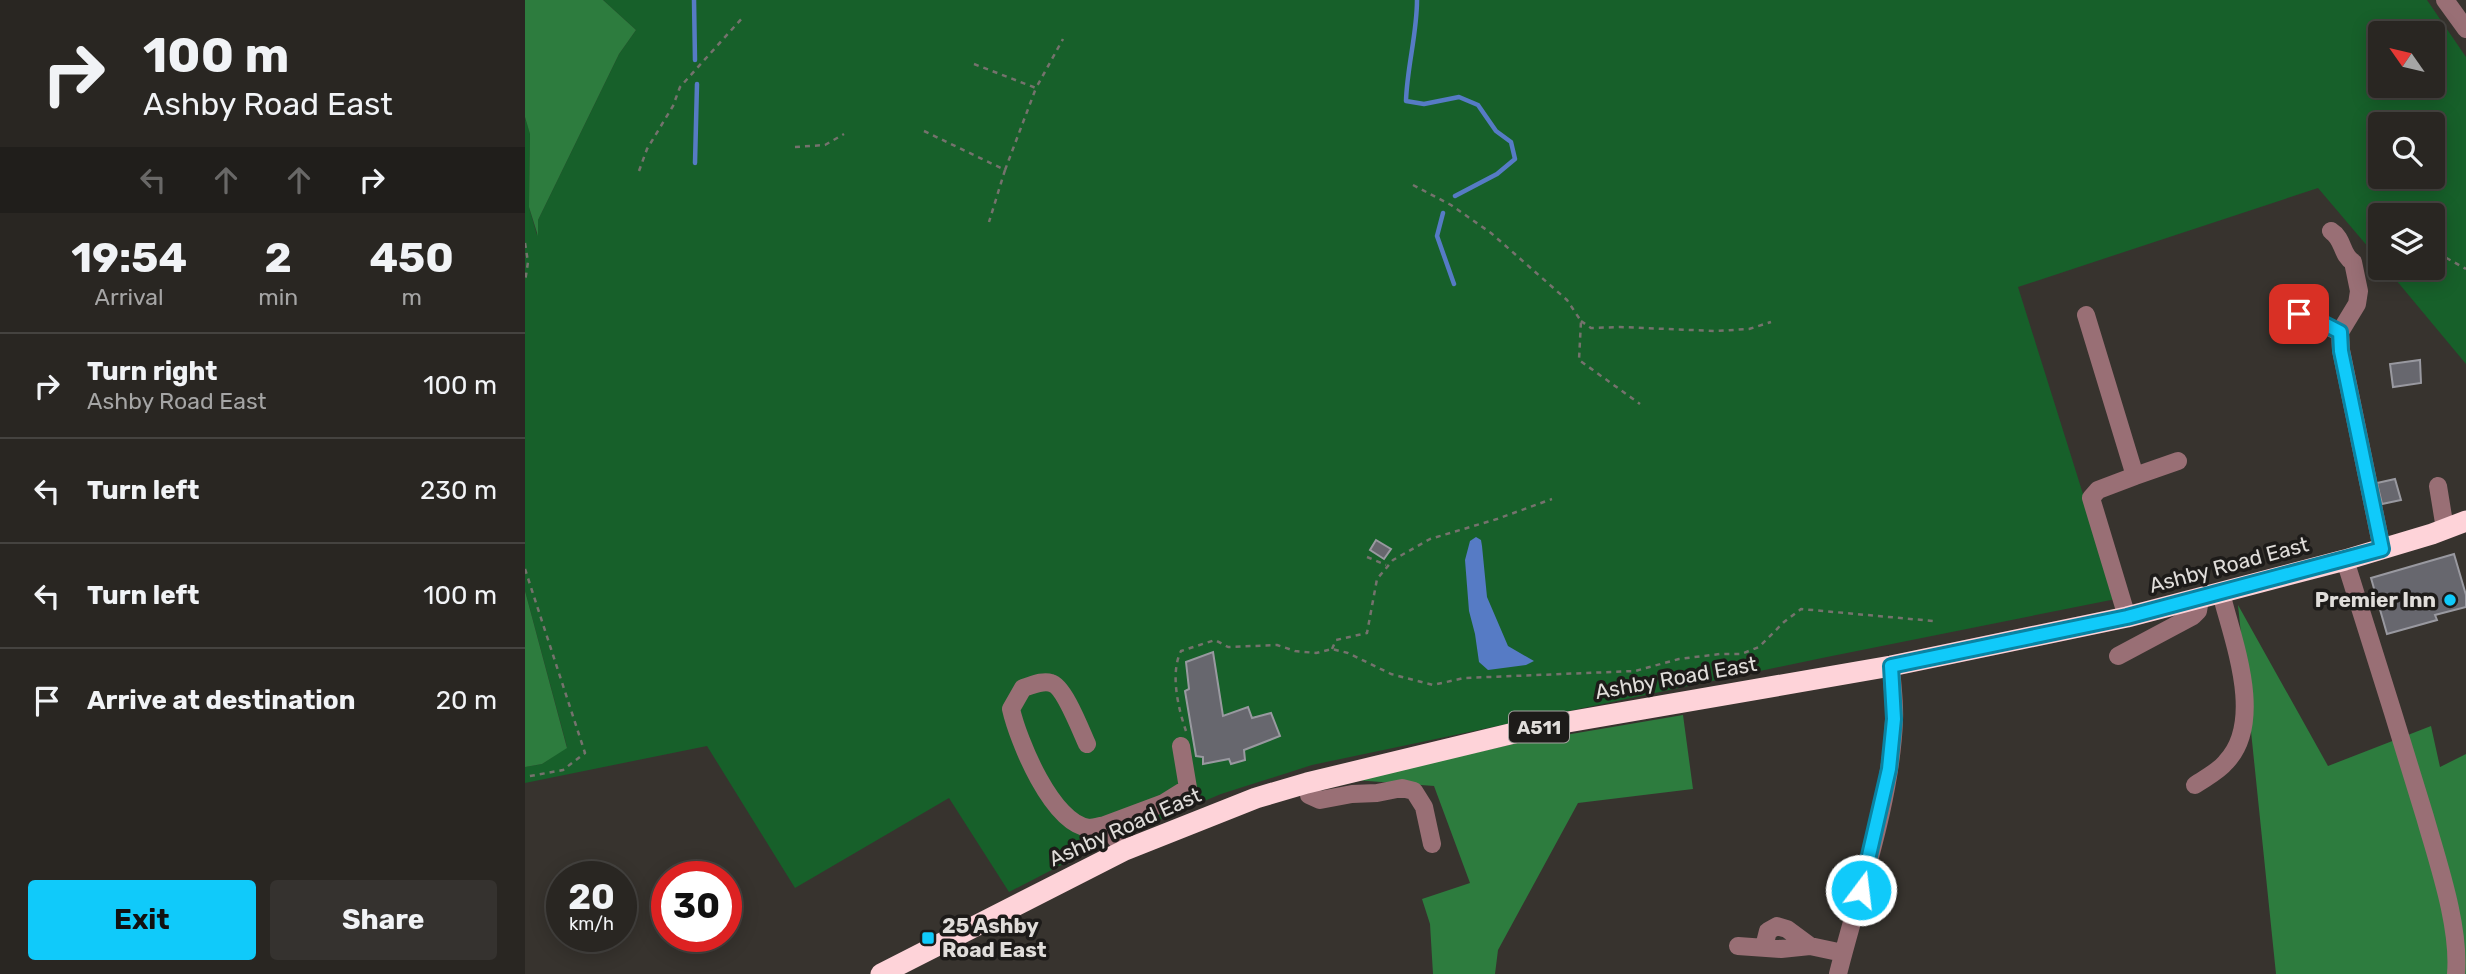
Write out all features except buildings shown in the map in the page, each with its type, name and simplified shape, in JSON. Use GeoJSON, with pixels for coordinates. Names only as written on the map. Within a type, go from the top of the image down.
{"type":"FeatureCollection","features":[{"type":"Feature","properties":{"kind":"highway","name":"Ashby Road East"},"geometry":{"type":"LineString","coordinates":[[881,974],[1125,849],[1256,798],[1307,783],[1539,727],[1891,666],[2127,617],[2344,560],[2466,521]]}},
{"type":"Feature","properties":{"kind":"street"},"geometry":{"type":"LineString","coordinates":[[2445,0],[2466,29]]}},
{"type":"Feature","properties":{"kind":"street"},"geometry":{"type":"LineString","coordinates":[[2331,232],[2337,235],[2346,257],[2353,262],[2359,291],[2357,303],[2341,341],[2382,549]]}},
{"type":"Feature","properties":{"kind":"street"},"geometry":{"type":"LineString","coordinates":[[2279,317],[2299,314],[2309,316],[2341,341]]}},
{"type":"Feature","properties":{"kind":"street"},"geometry":{"type":"LineString","coordinates":[[2086,315],[2135,476]]}},
{"type":"Feature","properties":{"kind":"street"},"geometry":{"type":"LineString","coordinates":[[2127,617],[2091,498],[2098,490],[2178,461]]}},
{"type":"Feature","properties":{"kind":"street"},"geometry":{"type":"LineString","coordinates":[[2438,486],[2445,529]]}},
{"type":"Feature","properties":{"kind":"street"},"geometry":{"type":"LineString","coordinates":[[2344,560],[2396,720],[2444,883],[2457,958],[2456,974]]}},
{"type":"Feature","properties":{"kind":"street"},"geometry":{"type":"LineString","coordinates":[[2117,656],[2193,616],[2218,594],[2241,673],[2246,716],[2243,731],[2227,762],[2195,785]]}},
{"type":"Feature","properties":{"kind":"street"},"geometry":{"type":"LineString","coordinates":[[1838,974],[1867,869],[1889,769],[1894,719],[1891,666]]}},
{"type":"Feature","properties":{"kind":"street"},"geometry":{"type":"LineString","coordinates":[[1087,744],[1061,690],[1053,683],[1044,682],[1023,688],[1011,709],[1045,792],[1068,818],[1088,828],[1105,825],[1164,803],[1188,788],[1184,740]]}},
{"type":"Feature","properties":{"kind":"street"},"geometry":{"type":"LineString","coordinates":[[1307,783],[1309,795],[1320,800],[1402,788],[1414,791],[1424,807],[1432,844]]}},
{"type":"Feature","properties":{"kind":"street"},"geometry":{"type":"LineString","coordinates":[[1105,825],[1125,849]]}},
{"type":"Feature","properties":{"kind":"street"},"geometry":{"type":"LineString","coordinates":[[1738,946],[1781,949],[1810,946],[1843,953]]}},
{"type":"Feature","properties":{"kind":"path"},"geometry":{"type":"LineString","coordinates":[[639,171],[647,149],[673,106],[680,87],[744,16]]}},
{"type":"Feature","properties":{"kind":"path"},"geometry":{"type":"LineString","coordinates":[[989,222],[1005,170],[1036,88],[1063,39]]}},
{"type":"Feature","properties":{"kind":"path"},"geometry":{"type":"LineString","coordinates":[[974,64],[1036,88]]}},
{"type":"Feature","properties":{"kind":"path"},"geometry":{"type":"LineString","coordinates":[[924,131],[1005,170]]}},
{"type":"Feature","properties":{"kind":"path"},"geometry":{"type":"LineString","coordinates":[[795,147],[825,145],[843,134]]}},
{"type":"Feature","properties":{"kind":"path"},"geometry":{"type":"LineString","coordinates":[[1413,185],[1451,205],[1491,233],[1567,300],[1581,321],[1591,328],[1715,331],[1749,329],[1771,322]]}},
{"type":"Feature","properties":{"kind":"path"},"geometry":{"type":"LineString","coordinates":[[525,243],[528,262],[525,282]]}},
{"type":"Feature","properties":{"kind":"path"},"geometry":{"type":"LineString","coordinates":[[2445,257],[2466,269]]}},
{"type":"Feature","properties":{"kind":"path"},"geometry":{"type":"LineString","coordinates":[[1581,321],[1579,360],[1640,404]]}},
{"type":"Feature","properties":{"kind":"path"},"geometry":{"type":"LineString","coordinates":[[1332,649],[1336,640],[1367,633],[1377,579],[1393,560],[1430,539],[1552,499]]}},
{"type":"Feature","properties":{"kind":"path"},"geometry":{"type":"LineString","coordinates":[[1367,556],[1386,565]]}},
{"type":"Feature","properties":{"kind":"path"},"geometry":{"type":"LineString","coordinates":[[525,569],[585,753],[563,770],[525,777]]}},
{"type":"Feature","properties":{"kind":"path"},"geometry":{"type":"LineString","coordinates":[[1184,740],[1176,662],[1181,651],[1215,640],[1229,647],[1277,645],[1316,653],[1332,649],[1348,653],[1391,674],[1433,685],[1464,678],[1635,671],[1678,659],[1741,654],[1759,647],[1801,609],[1933,621]]}},
{"type":"Feature","properties":{"kind":"green space"},"geometry":{"type":"Polygon","coordinates":[[[525,0],[603,0],[636,30],[619,54],[538,220],[538,236],[529,207],[530,134],[525,117],[525,0]]]}},
{"type":"Feature","properties":{"kind":"green space"},"geometry":{"type":"Polygon","coordinates":[[[603,0],[2427,0],[2441,21],[2368,21],[2368,98],[2445,98],[2445,26],[2466,57],[2466,364],[2396,280],[2445,280],[2445,203],[2368,203],[2368,247],[2318,188],[2018,287],[2116,599],[1312,765],[1221,794],[1100,845],[1009,892],[949,798],[795,888],[707,746],[525,783],[525,767],[542,764],[567,747],[525,591],[525,117],[530,134],[529,207],[537,235],[538,220],[619,54],[636,30],[603,0]]]}},
{"type":"Feature","properties":{"kind":"green space"},"geometry":{"type":"Polygon","coordinates":[[[525,591],[567,748],[542,764],[525,767],[525,591]]]}},
{"type":"Feature","properties":{"kind":"green space"},"geometry":{"type":"Polygon","coordinates":[[[2238,605],[2328,766],[2431,726],[2440,767],[2466,754],[2466,974],[2276,974],[2238,605]]]}},
{"type":"Feature","properties":{"kind":"green space"},"geometry":{"type":"Polygon","coordinates":[[[1683,715],[1693,789],[1578,803],[1498,950],[1495,974],[1433,974],[1430,924],[1422,899],[1470,883],[1434,786],[1355,780],[1518,743],[1683,715]]]}},
{"type":"Feature","properties":{"kind":"water"},"geometry":{"type":"Polygon","coordinates":[[[1476,537],[1481,540],[1487,597],[1508,646],[1534,661],[1526,665],[1488,670],[1479,662],[1469,611],[1465,560],[1470,541],[1476,537]]]}},
{"type":"Feature","properties":{"kind":"waterway"},"geometry":{"type":"LineString","coordinates":[[694,0],[695,60]]}},
{"type":"Feature","properties":{"kind":"waterway"},"geometry":{"type":"LineString","coordinates":[[1417,0],[1406,101],[1424,104],[1459,97],[1478,105],[1496,131],[1511,142],[1515,159],[1497,174],[1455,196]]}},
{"type":"Feature","properties":{"kind":"waterway"},"geometry":{"type":"LineString","coordinates":[[695,163],[697,84]]}},
{"type":"Feature","properties":{"kind":"waterway"},"geometry":{"type":"LineString","coordinates":[[1443,213],[1437,236],[1454,284]]}},
{"type":"Feature","properties":{"kind":"place","name":"Premier Inn"},"geometry":{"type":"Point","coordinates":[2450,600]}},
{"type":"Feature","properties":{"kind":"place","name":"25 Ashby Road East"},"geometry":{"type":"Point","coordinates":[928,938]}},
{"type":"Feature","properties":{"kind":"route"},"geometry":{"type":"LineString","coordinates":[[1861,890],[1889,769],[1894,719],[1891,666],[2127,617],[2382,549],[2341,351],[2340,332],[2309,316],[2299,314]]}}]}
